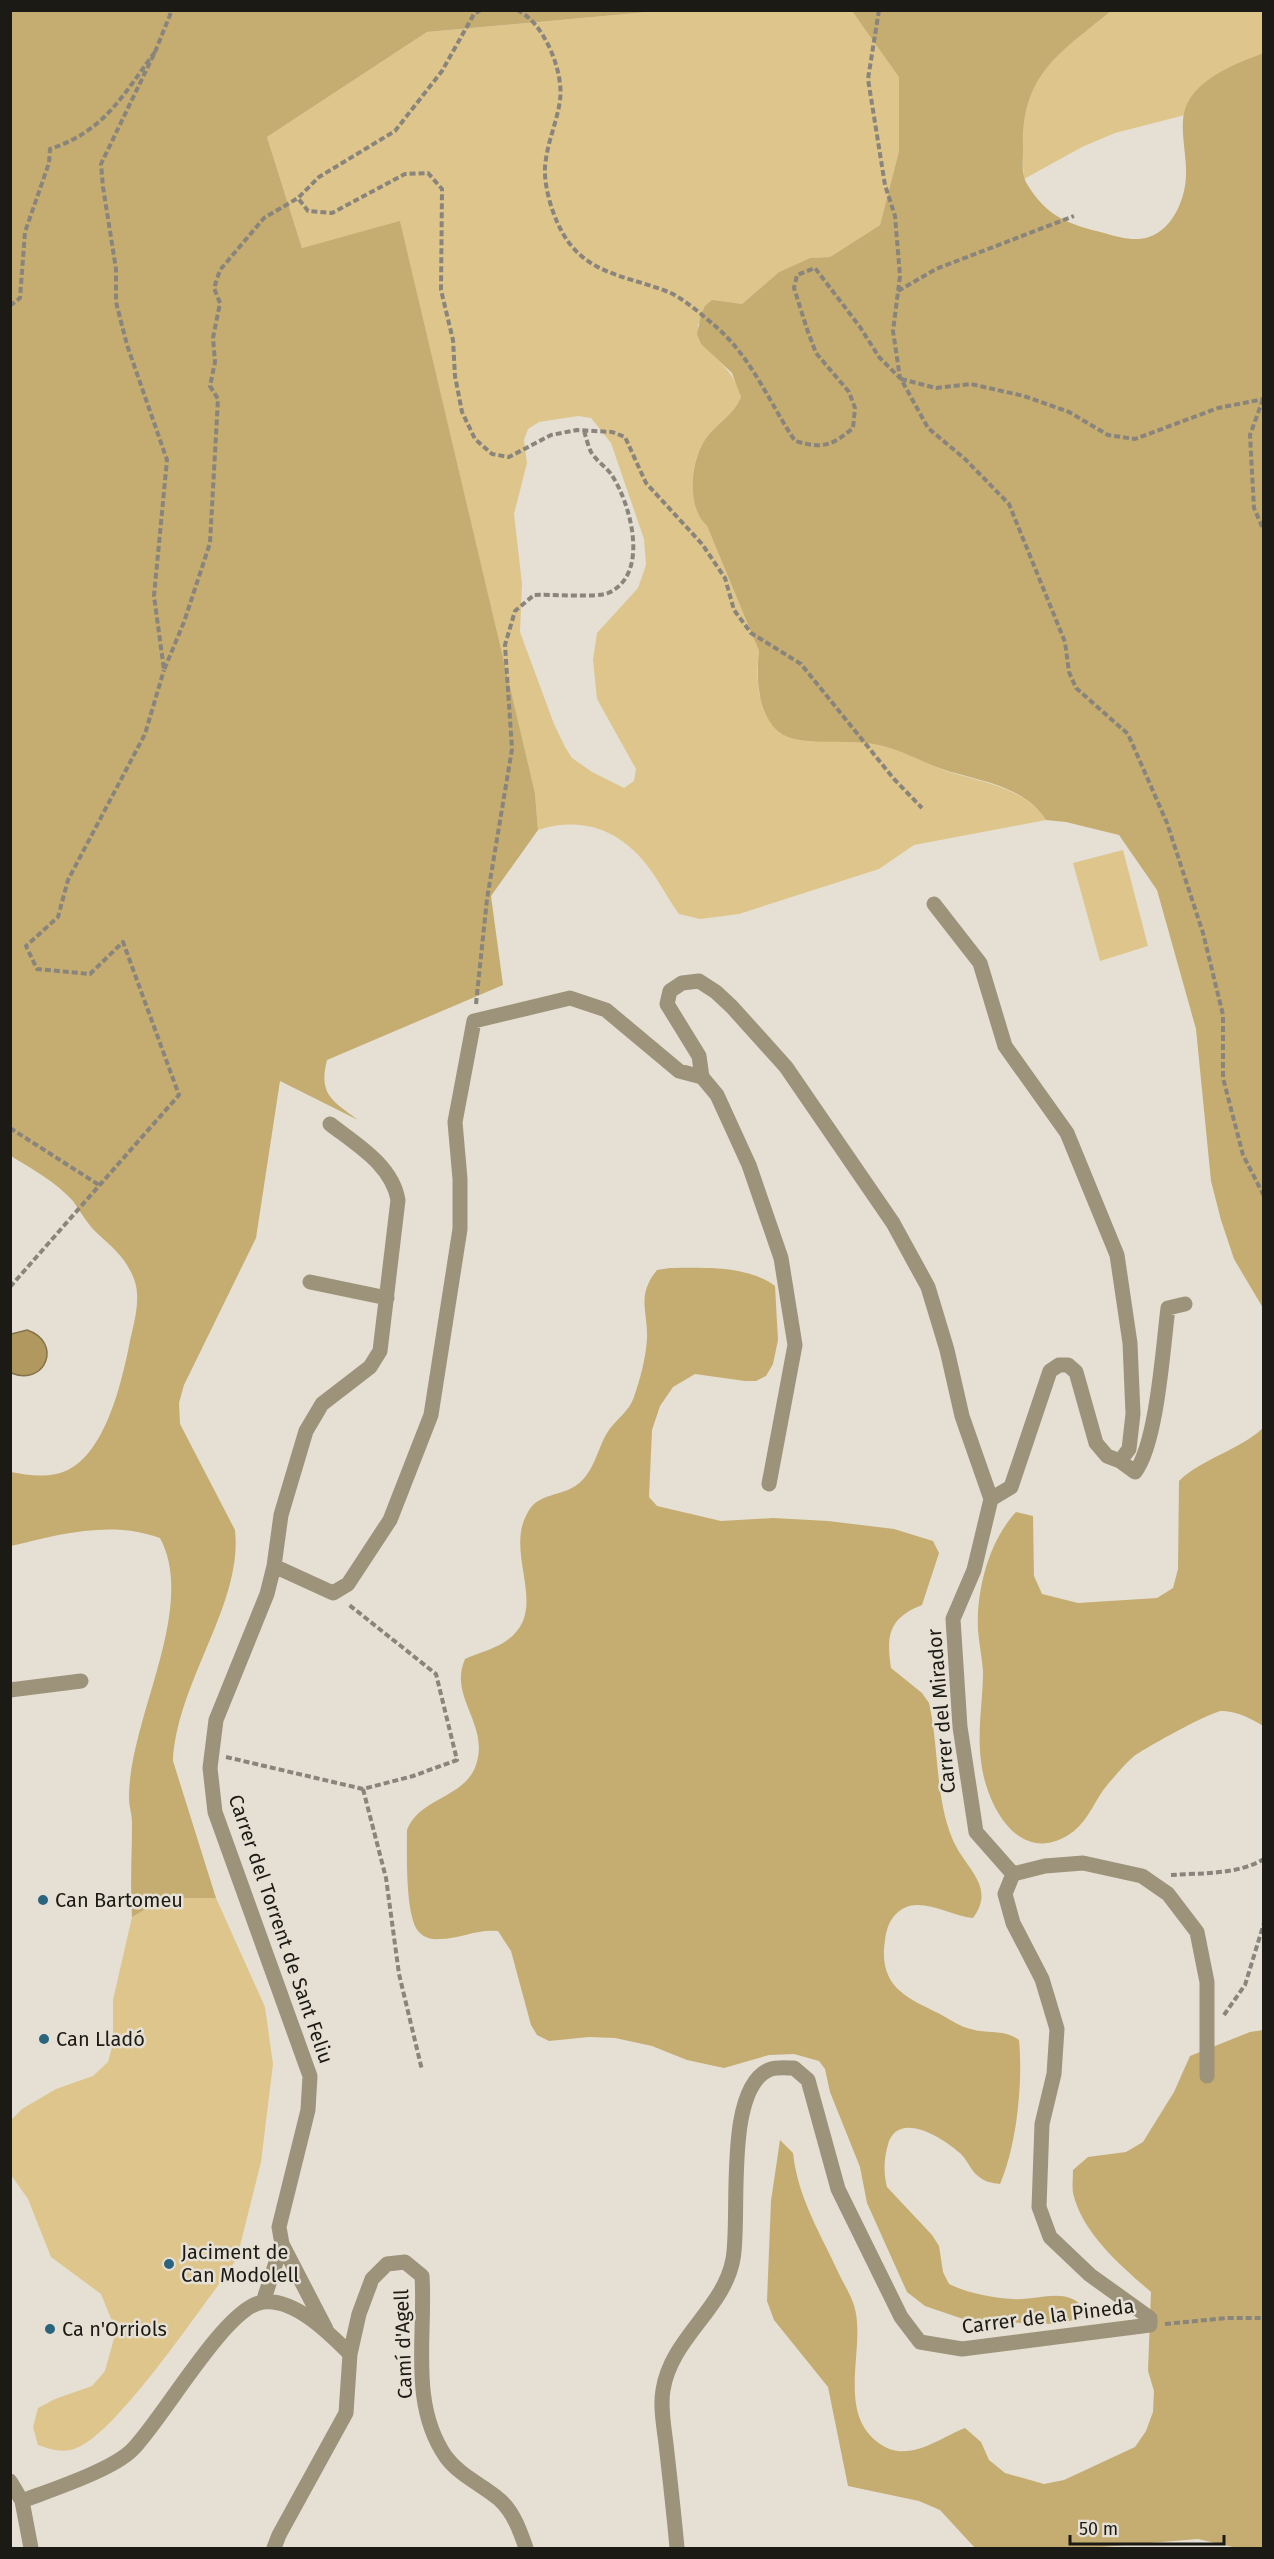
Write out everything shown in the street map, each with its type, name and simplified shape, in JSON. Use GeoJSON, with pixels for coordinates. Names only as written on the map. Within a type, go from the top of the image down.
{"type":"FeatureCollection","features":[{"type":"Feature","properties":{"kind":"street"},"geometry":{"type":"LineString","coordinates":[[934,904],[980,963],[1005,1046],[1067,1133],[1117,1255],[1130,1343],[1133,1414],[1129,1449],[1120,1461]]}},
{"type":"Feature","properties":{"kind":"street"},"geometry":{"type":"LineString","coordinates":[[769,1484],[795,1345],[783,1269],[749,1165],[717,1095],[702,1077],[699,1056],[667,1004],[670,991],[682,983],[699,981],[716,992],[786,1067],[892,1223],[928,1287],[947,1350],[962,1416],[991,1499],[1011,1488],[1050,1371],[1059,1365],[1068,1365],[1076,1372],[1096,1443],[1107,1456],[1120,1461],[1135,1472],[1143,1462],[1150,1433],[1168,1308],[1185,1304]]}},
{"type":"Feature","properties":{"kind":"street"},"geometry":{"type":"LineString","coordinates":[[274,1566],[333,1593],[348,1584],[390,1520],[431,1415],[460,1229],[460,1179],[454,1122],[474,1021],[570,998],[606,1010],[679,1071],[702,1077]]}},
{"type":"Feature","properties":{"kind":"street","name":"Carrer del Torrent de Sant Feliu"},"geometry":{"type":"LineString","coordinates":[[282,2244],[279,2228],[308,2110],[310,2076],[215,1812],[211,1753],[216,1720],[267,1594],[274,1566],[281,1515],[306,1431],[322,1404],[370,1367],[380,1351],[398,1200],[395,1182],[370,1155],[330,1124]]}},
{"type":"Feature","properties":{"kind":"street"},"geometry":{"type":"LineString","coordinates":[[310,1282],[387,1298]]}},
{"type":"Feature","properties":{"kind":"street","name":"Carrer del Mirador"},"geometry":{"type":"LineString","coordinates":[[991,1499],[974,1570],[953,1619],[960,1727],[976,1832],[1013,1874]]}},
{"type":"Feature","properties":{"kind":"street"},"geometry":{"type":"LineString","coordinates":[[10,1690],[81,1681]]}},
{"type":"Feature","properties":{"kind":"street"},"geometry":{"type":"LineString","coordinates":[[1013,1874],[1045,1866],[1083,1863],[1142,1876],[1168,1894],[1197,1932],[1207,1982],[1207,2076]]}},
{"type":"Feature","properties":{"kind":"street","name":"Carrer de la Pineda"},"geometry":{"type":"LineString","coordinates":[[677,2548],[662,2390],[673,2359],[694,2325],[717,2298],[733,2260],[738,2128],[748,2096],[759,2079],[771,2069],[794,2068],[808,2080],[837,2189],[901,2317],[920,2342],[963,2349],[1150,2325],[1150,2318],[1090,2275],[1050,2237],[1039,2207],[1042,2124],[1054,2074],[1057,2029],[1042,1979],[1012,1923],[1005,1894],[1013,1874]]}},
{"type":"Feature","properties":{"kind":"street"},"geometry":{"type":"LineString","coordinates":[[263,2302],[282,2244]]}},
{"type":"Feature","properties":{"kind":"street"},"geometry":{"type":"LineString","coordinates":[[282,2244],[326,2329]]}},
{"type":"Feature","properties":{"kind":"street","name":"Camí d'Agell"},"geometry":{"type":"LineString","coordinates":[[350,2354],[359,2314],[372,2279],[387,2264],[405,2262],[422,2276],[422,2372],[428,2417],[438,2441],[447,2458],[462,2473],[502,2501],[515,2519],[526,2548]]}},
{"type":"Feature","properties":{"kind":"street"},"geometry":{"type":"LineString","coordinates":[[21,2501],[114,2464],[132,2451],[166,2410],[223,2330],[241,2311],[263,2302],[295,2308],[326,2329],[350,2354],[346,2413],[274,2548]]}},
{"type":"Feature","properties":{"kind":"street"},"geometry":{"type":"LineString","coordinates":[[10,2481],[21,2501],[31,2548]]}},
{"type":"Feature","properties":{"kind":"path"},"geometry":{"type":"LineString","coordinates":[[164,670],[154,596],[167,460],[127,345],[116,302],[116,269],[101,164],[155,52],[172,10]]}},
{"type":"Feature","properties":{"kind":"path"},"geometry":{"type":"LineString","coordinates":[[10,1287],[179,1095],[123,942],[90,974],[37,969],[26,946],[58,917],[68,880],[145,734],[164,670],[184,622],[210,543],[218,399],[210,386],[215,362],[213,338],[220,303],[214,288],[220,270],[264,218],[298,198],[319,177],[395,131],[442,71],[473,12],[481,10]]}},
{"type":"Feature","properties":{"kind":"path"},"geometry":{"type":"LineString","coordinates":[[517,10],[524,14],[547,40],[559,75],[560,100],[549,136],[545,170],[558,225],[572,248],[590,265],[668,292],[715,326],[753,370],[795,441],[814,446],[836,443],[853,428],[855,408],[849,392],[816,353],[794,288],[797,275],[815,268],[860,327],[879,357],[900,379],[928,428],[965,459],[1009,504],[1065,642],[1069,672],[1076,688],[1128,734],[1167,823],[1203,933],[1222,1015],[1223,1078],[1244,1155],[1263,1196]]}},
{"type":"Feature","properties":{"kind":"path"},"geometry":{"type":"LineString","coordinates":[[879,10],[868,79],[885,185],[895,216],[900,276],[892,331],[900,379]]}},
{"type":"Feature","properties":{"kind":"path"},"geometry":{"type":"LineString","coordinates":[[10,306],[20,298],[25,232],[48,163],[50,149],[75,141],[103,121],[155,52]]}},
{"type":"Feature","properties":{"kind":"path"},"geometry":{"type":"LineString","coordinates":[[298,198],[308,211],[332,213],[405,174],[428,172],[442,189],[441,291],[453,340],[455,376],[462,412],[475,439],[492,454],[509,457],[551,435],[584,430],[612,432],[625,437],[646,483],[702,544],[725,578],[734,610],[751,633],[801,664],[831,698],[894,779],[922,808]]}},
{"type":"Feature","properties":{"kind":"path"},"geometry":{"type":"LineString","coordinates":[[898,292],[936,269],[1074,216]]}},
{"type":"Feature","properties":{"kind":"path"},"geometry":{"type":"LineString","coordinates":[[900,379],[936,388],[971,384],[1024,396],[1069,412],[1108,435],[1135,439],[1203,413],[1263,399]]}},
{"type":"Feature","properties":{"kind":"path"},"geometry":{"type":"LineString","coordinates":[[1263,399],[1250,435],[1254,508],[1263,531]]}},
{"type":"Feature","properties":{"kind":"path"},"geometry":{"type":"LineString","coordinates":[[474,1021],[487,899],[513,749],[505,645],[515,611],[534,595],[606,594],[617,588],[627,575],[635,556],[627,507],[612,475],[592,453],[584,430]]}},
{"type":"Feature","properties":{"kind":"path"},"geometry":{"type":"LineString","coordinates":[[10,1128],[99,1185]]}},
{"type":"Feature","properties":{"kind":"path"},"geometry":{"type":"LineString","coordinates":[[211,1753],[363,1789],[413,1776],[457,1760],[436,1674],[333,1593]]}},
{"type":"Feature","properties":{"kind":"path"},"geometry":{"type":"LineString","coordinates":[[363,1789],[386,1878],[399,1974],[422,2070]]}},
{"type":"Feature","properties":{"kind":"path"},"geometry":{"type":"LineString","coordinates":[[1142,1876],[1217,1872],[1255,1864],[1263,1859]]}},
{"type":"Feature","properties":{"kind":"path"},"geometry":{"type":"LineString","coordinates":[[1208,2032],[1230,2008],[1245,1985],[1263,1923]]}},
{"type":"Feature","properties":{"kind":"path"},"geometry":{"type":"LineString","coordinates":[[1150,2325],[1227,2318],[1263,2318]]}},
{"type":"Feature","properties":{"kind":"shaded area"},"geometry":{"type":"Polygon","coordinates":[[[10,11],[659,11],[427,32],[267,137],[302,248],[400,221],[535,793],[538,830],[491,896],[503,985],[327,1060],[326,1089],[335,1102],[358,1120],[280,1081],[256,1238],[184,1385],[179,1403],[180,1424],[235,1530],[235,1558],[229,1586],[186,1702],[177,1731],[173,1761],[216,1898],[166,1898],[132,1917],[132,1822],[129,1799],[132,1768],[167,1631],[171,1598],[170,1566],[160,1538],[123,1530],[104,1529],[67,1533],[11,1546],[11,1472],[33,1475],[56,1474],[72,1468],[86,1456],[98,1440],[121,1381],[134,1321],[137,1295],[134,1279],[127,1265],[91,1226],[73,1201],[51,1182],[11,1156],[10,11]]]}},
{"type":"Feature","properties":{"kind":"shaded area"},"geometry":{"type":"Polygon","coordinates":[[[659,11],[852,11],[899,76],[899,151],[880,225],[830,257],[810,258],[779,272],[742,304],[732,303],[698,324],[702,343],[731,374],[741,397],[733,410],[707,437],[699,452],[693,474],[696,509],[707,526],[759,651],[757,672],[759,694],[772,724],[780,733],[803,738],[871,743],[889,747],[941,769],[1012,792],[1036,808],[1046,820],[914,845],[879,869],[739,914],[700,919],[679,914],[645,863],[620,839],[590,827],[574,825],[538,830],[535,793],[400,222],[302,248],[267,137],[427,32],[659,11]],[[578,416],[539,422],[528,429],[524,440],[527,463],[514,514],[522,584],[520,632],[554,724],[572,758],[592,772],[624,788],[634,781],[636,769],[597,699],[593,660],[597,633],[638,588],[646,565],[644,539],[611,443],[591,418],[578,416]]]}},
{"type":"Feature","properties":{"kind":"shaded area"},"geometry":{"type":"Polygon","coordinates":[[[852,11],[1111,11],[1060,53],[1037,83],[1029,101],[1024,123],[1023,171],[1027,184],[1042,204],[1060,218],[1091,230],[1132,239],[1149,237],[1165,227],[1181,202],[1186,174],[1183,119],[1188,102],[1194,93],[1221,72],[1263,53],[1263,1308],[1234,1259],[1211,1181],[1196,1029],[1157,890],[1119,835],[1066,822],[1046,820],[1037,808],[1013,792],[985,781],[942,769],[892,748],[864,743],[798,740],[779,732],[766,715],[762,705],[758,683],[759,651],[707,526],[696,509],[693,475],[699,452],[707,437],[733,410],[741,397],[732,373],[701,344],[697,334],[705,306],[712,300],[742,304],[779,272],[810,258],[830,257],[880,225],[899,151],[899,77],[852,11]]]}},
{"type":"Feature","properties":{"kind":"shaded area"},"geometry":{"type":"Polygon","coordinates":[[[1111,11],[1263,11],[1263,53],[1240,63],[1205,85],[1189,104],[1185,115],[1115,133],[1082,147],[1024,179],[1022,128],[1025,108],[1032,90],[1053,60],[1111,11]]]}},
{"type":"Feature","properties":{"kind":"shaded area"},"geometry":{"type":"Polygon","coordinates":[[[1123,850],[1148,946],[1100,961],[1073,863],[1123,850]]]}},
{"type":"Feature","properties":{"kind":"shaded area"},"geometry":{"type":"Polygon","coordinates":[[[670,1268],[738,1271],[752,1274],[775,1286],[778,1340],[773,1364],[766,1376],[756,1381],[695,1374],[673,1387],[660,1406],[652,1430],[649,1497],[657,1506],[721,1521],[773,1518],[828,1521],[894,1529],[933,1541],[939,1553],[922,1605],[903,1616],[892,1629],[889,1646],[891,1668],[922,1693],[929,1703],[940,1788],[947,1822],[957,1849],[976,1877],[982,1896],[973,1918],[917,1905],[898,1912],[890,1922],[887,1931],[884,1949],[885,1962],[892,1982],[899,1990],[917,2002],[963,2027],[1007,2034],[1019,2040],[1019,2094],[1011,2151],[1000,2184],[981,2178],[961,2154],[946,2142],[925,2131],[904,2128],[895,2132],[889,2141],[885,2164],[887,2187],[932,2235],[939,2246],[943,2272],[949,2284],[972,2292],[1005,2298],[1060,2296],[1069,2298],[1077,2301],[1084,2308],[1079,2319],[1055,2324],[969,2321],[925,2306],[907,2292],[867,2203],[860,2167],[830,2092],[825,2069],[819,2061],[794,2054],[769,2055],[724,2068],[687,2060],[652,2046],[615,2038],[589,2037],[549,2041],[537,2035],[531,2025],[511,1951],[498,1931],[483,1931],[446,1939],[433,1939],[420,1933],[414,1923],[409,1897],[407,1830],[421,1811],[462,1785],[476,1765],[479,1750],[478,1736],[462,1686],[461,1673],[465,1659],[503,1643],[518,1630],[525,1616],[526,1599],[520,1546],[522,1529],[528,1512],[538,1501],[572,1488],[583,1479],[592,1467],[607,1433],[632,1402],[646,1346],[644,1303],[647,1288],[657,1270],[670,1268]]]}},
{"type":"Feature","properties":{"kind":"shaded area"},"geometry":{"type":"Polygon","coordinates":[[[27,1330],[38,1336],[45,1344],[47,1353],[46,1361],[41,1369],[23,1376],[11,1373],[11,1334],[27,1330]]]}},
{"type":"Feature","properties":{"kind":"shaded area"},"geometry":{"type":"Polygon","coordinates":[[[1263,1428],[1263,1726],[1226,1711],[1203,1718],[1133,1757],[1108,1784],[1074,1831],[1055,1841],[1038,1843],[1023,1838],[1010,1828],[990,1797],[984,1779],[980,1750],[983,1671],[978,1630],[979,1599],[986,1567],[998,1537],[1016,1512],[1033,1516],[1034,1576],[1042,1594],[1078,1603],[1157,1598],[1173,1588],[1178,1569],[1179,1481],[1199,1466],[1243,1443],[1263,1428]]]}},
{"type":"Feature","properties":{"kind":"shaded area"},"geometry":{"type":"Polygon","coordinates":[[[166,1898],[216,1898],[265,2007],[273,2064],[261,2162],[237,2258],[226,2275],[154,2371],[111,2422],[91,2439],[74,2449],[65,2451],[51,2449],[38,2445],[33,2427],[38,2408],[55,2399],[92,2386],[105,2371],[116,2331],[101,2294],[51,2257],[28,2199],[11,2175],[10,2121],[22,2109],[56,2089],[93,2076],[108,2062],[113,2043],[113,2000],[132,1917],[166,1898]]]}},
{"type":"Feature","properties":{"kind":"shaded area"},"geometry":{"type":"Polygon","coordinates":[[[1263,2030],[1263,2548],[1237,2548],[1198,2539],[1089,2548],[975,2548],[940,2510],[919,2501],[848,2486],[828,2387],[774,2320],[767,2301],[771,2201],[780,2140],[793,2153],[805,2201],[855,2309],[857,2329],[855,2398],[858,2414],[865,2429],[876,2441],[887,2448],[910,2451],[932,2444],[965,2428],[981,2442],[989,2460],[1005,2473],[1044,2484],[1064,2480],[1135,2447],[1146,2431],[1153,2412],[1154,2391],[1148,2371],[1151,2292],[1104,2248],[1085,2222],[1073,2193],[1073,2170],[1088,2157],[1126,2152],[1143,2142],[1174,2092],[1190,2056],[1250,2032],[1263,2030]]]}},
{"type":"Feature","properties":{"kind":"place","name":"Can Bartomeu"},"geometry":{"type":"Point","coordinates":[43,1900]}},
{"type":"Feature","properties":{"kind":"place","name":"Can Lladó"},"geometry":{"type":"Point","coordinates":[44,2039]}},
{"type":"Feature","properties":{"kind":"place","name":"Jaciment de Can Modolell"},"geometry":{"type":"Point","coordinates":[169,2264]}},
{"type":"Feature","properties":{"kind":"place","name":"Ca n'Orriols"},"geometry":{"type":"Point","coordinates":[50,2329]}}]}
